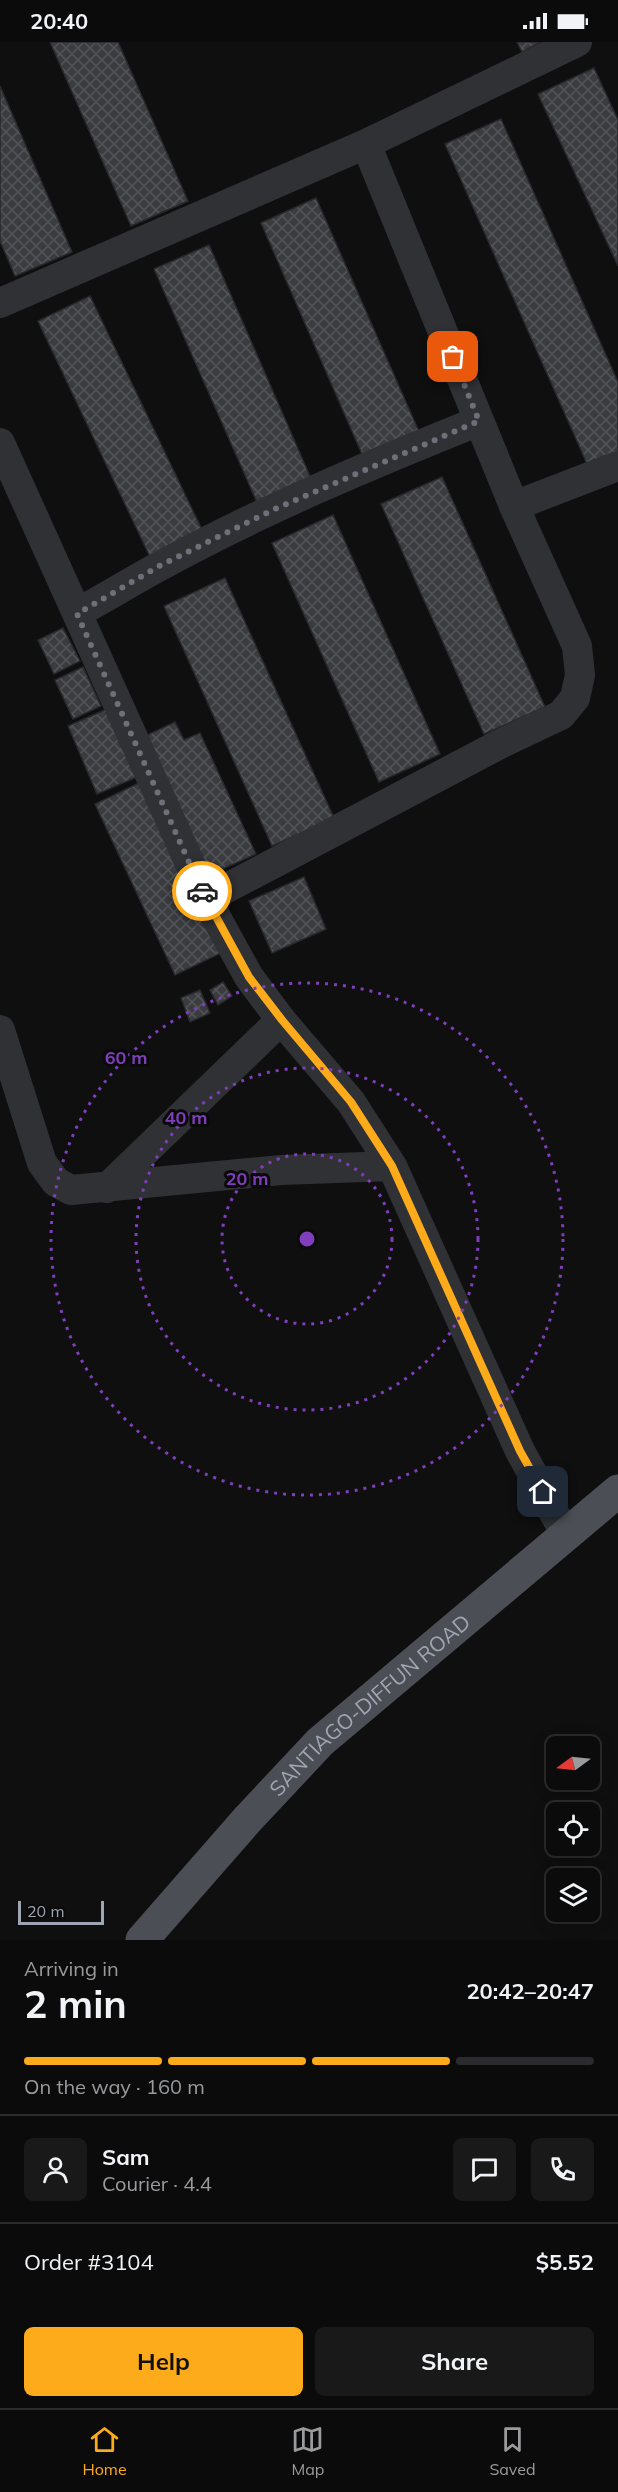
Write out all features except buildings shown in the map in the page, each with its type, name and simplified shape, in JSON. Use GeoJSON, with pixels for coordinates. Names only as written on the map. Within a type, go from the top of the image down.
{"type":"FeatureCollection","features":[{"type":"Feature","properties":{"kind":"main road","name":"SANTIAGO-DIFFUN ROAD"},"geometry":{"type":"LineString","coordinates":[[142,1940],[246,1821],[320,1742],[565,1533],[618,1491]]}},
{"type":"Feature","properties":{"kind":"lane"},"geometry":{"type":"LineString","coordinates":[[0,303],[366,144],[577,42]]}},
{"type":"Feature","properties":{"kind":"lane"},"geometry":{"type":"LineString","coordinates":[[206,899],[500,744],[561,715],[575,698],[580,675],[577,646],[514,506],[366,144]]}},
{"type":"Feature","properties":{"kind":"lane"},"geometry":{"type":"LineString","coordinates":[[77,614],[161,565],[275,509],[479,421]]}},
{"type":"Feature","properties":{"kind":"lane"},"geometry":{"type":"LineString","coordinates":[[0,443],[206,899],[249,977],[351,1102],[392,1166],[520,1451],[565,1533]]}},
{"type":"Feature","properties":{"kind":"lane"},"geometry":{"type":"LineString","coordinates":[[514,506],[618,466]]}},
{"type":"Feature","properties":{"kind":"lane"},"geometry":{"type":"LineString","coordinates":[[107,1188],[282,1020]]}},
{"type":"Feature","properties":{"kind":"lane"},"geometry":{"type":"LineString","coordinates":[[0,1030],[42,1163],[56,1182],[71,1190],[280,1170],[392,1166]]}},
{"type":"Feature","properties":{"kind":"way so far"},"geometry":{"type":"LineString","coordinates":[[202,891],[77,614],[161,565],[275,509],[479,421],[453,357]]}},
{"type":"Feature","properties":{"kind":"route"},"geometry":{"type":"LineString","coordinates":[[202,891],[249,977],[351,1102],[392,1166],[520,1451],[543,1492]]}}]}
